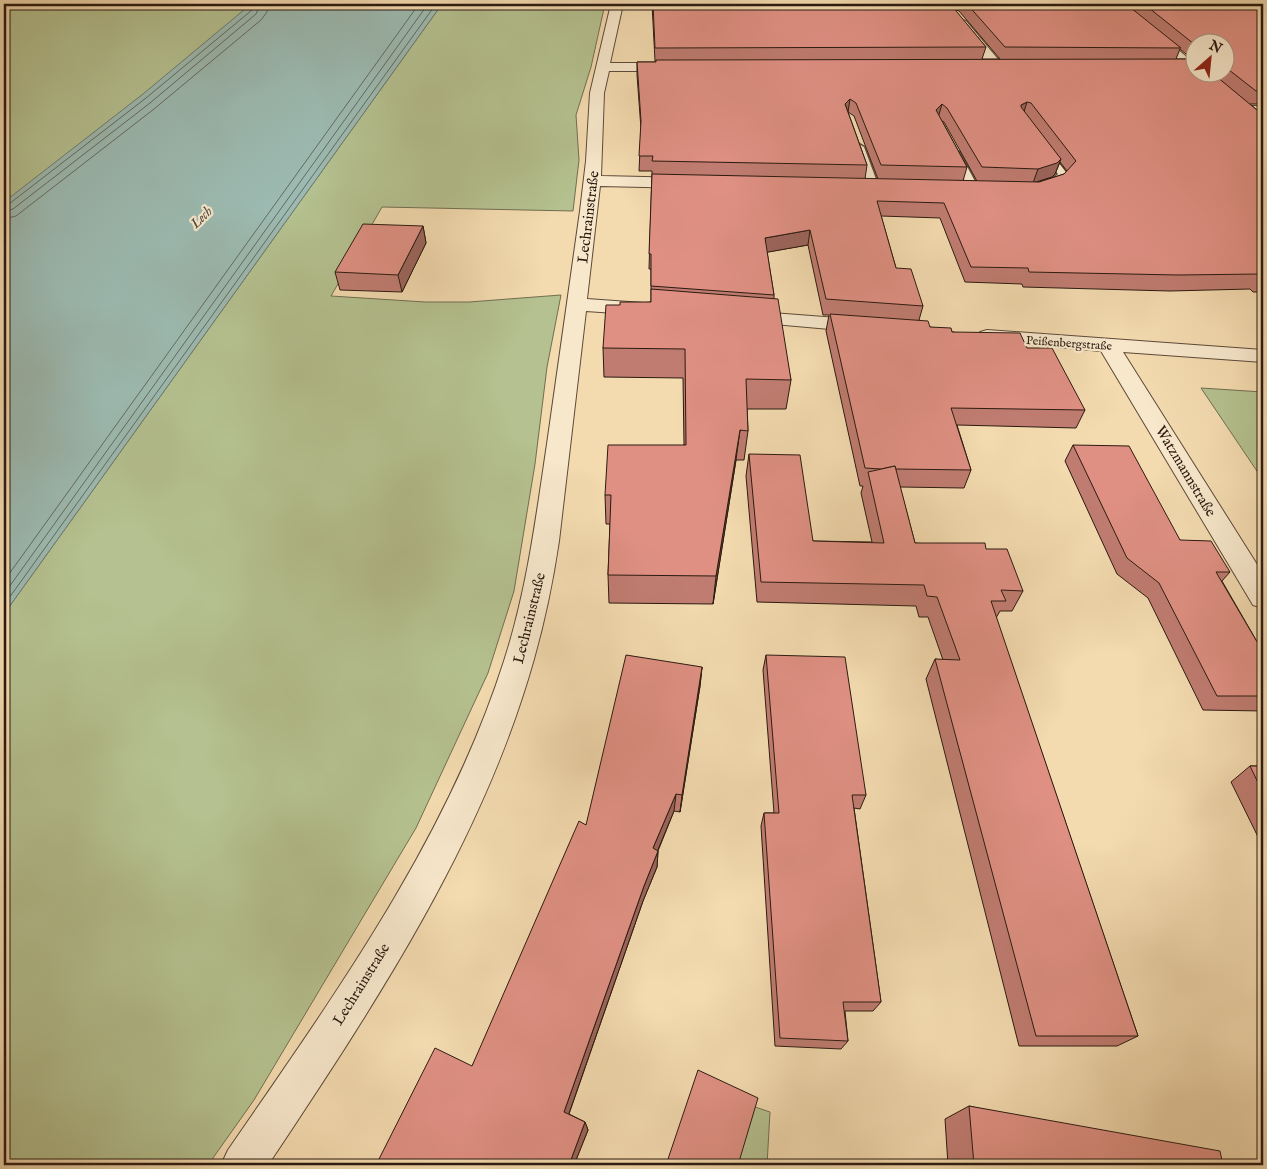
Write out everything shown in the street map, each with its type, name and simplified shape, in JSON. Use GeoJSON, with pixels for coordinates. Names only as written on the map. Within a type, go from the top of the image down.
{"type":"FeatureCollection","features":[{"type":"Feature","properties":{"kind":"street","name":"Lechrainstraße"},"geometry":{"type":"LineString","coordinates":[[243,1165],[374,964],[434,862],[483,758],[514,678],[538,590],[558,462],[592,181],[597,93],[616,4]]}},
{"type":"Feature","properties":{"kind":"street"},"geometry":{"type":"LineString","coordinates":[[1116,4],[1184,61]]}},
{"type":"Feature","properties":{"kind":"street"},"geometry":{"type":"LineString","coordinates":[[954,14],[1002,67],[978,67]]}},
{"type":"Feature","properties":{"kind":"street"},"geometry":{"type":"LineString","coordinates":[[1168,66],[1184,69]]}},
{"type":"Feature","properties":{"kind":"street"},"geometry":{"type":"LineString","coordinates":[[603,67],[689,67]]}},
{"type":"Feature","properties":{"kind":"street"},"geometry":{"type":"LineString","coordinates":[[1233,100],[1263,125]]}},
{"type":"Feature","properties":{"kind":"street"},"geometry":{"type":"LineString","coordinates":[[1246,110],[1263,110]]}},
{"type":"Feature","properties":{"kind":"street"},"geometry":{"type":"LineString","coordinates":[[592,181],[701,183]]}},
{"type":"Feature","properties":{"kind":"street"},"geometry":{"type":"LineString","coordinates":[[1034,190],[1052,184]]}},
{"type":"Feature","properties":{"kind":"street"},"geometry":{"type":"LineString","coordinates":[[855,186],[894,187]]}},
{"type":"Feature","properties":{"kind":"street"},"geometry":{"type":"LineString","coordinates":[[954,188],[991,189]]}},
{"type":"Feature","properties":{"kind":"street"},"geometry":{"type":"LineString","coordinates":[[577,304],[658,310]]}},
{"type":"Feature","properties":{"kind":"street"},"geometry":{"type":"LineString","coordinates":[[726,316],[884,328]]}},
{"type":"Feature","properties":{"kind":"street","name":"Peißenbergstraße"},"geometry":{"type":"LineString","coordinates":[[972,335],[1263,356]]}},
{"type":"Feature","properties":{"kind":"street","name":"Watzmannstraße"},"geometry":{"type":"LineString","coordinates":[[1109,346],[1251,556],[1263,597]]}},
{"type":"Feature","properties":{"kind":"lane"},"geometry":{"type":"LineString","coordinates":[[855,135],[874,186]]}},
{"type":"Feature","properties":{"kind":"lane"},"geometry":{"type":"LineString","coordinates":[[1039,144],[1063,175],[1052,184]]}},
{"type":"Feature","properties":{"kind":"lane"},"geometry":{"type":"LineString","coordinates":[[952,148],[974,189]]}},
{"type":"Feature","properties":{"kind":"green space"},"geometry":{"type":"Polygon","coordinates":[[[4,4],[265,4],[4,223],[4,4]]]}},
{"type":"Feature","properties":{"kind":"green space"},"geometry":{"type":"Polygon","coordinates":[[[442,4],[605,4],[591,67],[576,115],[579,160],[573,211],[382,207],[331,296],[425,302],[469,302],[561,295],[547,367],[535,464],[514,591],[488,673],[416,828],[254,1100],[208,1165],[4,1165],[4,614],[442,4]]]}},
{"type":"Feature","properties":{"kind":"green space"},"geometry":{"type":"Polygon","coordinates":[[[1201,388],[1263,392],[1263,480],[1201,388]]]}},
{"type":"Feature","properties":{"kind":"green space"},"geometry":{"type":"Polygon","coordinates":[[[752,1106],[770,1112],[767,1165],[735,1165],[752,1106]]]}},
{"type":"Feature","properties":{"kind":"water","name":"Lech"},"geometry":{"type":"Polygon","coordinates":[[[251,4],[442,4],[4,614],[4,202],[143,94],[251,4]]]}},
{"type":"Feature","properties":{"kind":"building"},"geometry":{"type":"Polygon","coordinates":[[[653,4],[947,4],[952,6],[986,47],[655,48],[653,4]]]}},
{"type":"Feature","properties":{"kind":"building"},"geometry":{"type":"Polygon","coordinates":[[[967,4],[1126,4],[1181,48],[1005,47],[967,4]]]}},
{"type":"Feature","properties":{"kind":"building"},"geometry":{"type":"Polygon","coordinates":[[[1144,4],[1263,4],[1263,91],[1256,91],[1234,74],[1234,32],[1184,32],[1184,36],[1144,4]]]}},
{"type":"Feature","properties":{"kind":"building"},"geometry":{"type":"Polygon","coordinates":[[[1184,59],[1184,82],[1223,82],[1263,115],[1263,276],[1260,274],[1178,275],[1029,272],[1028,268],[971,267],[944,203],[877,201],[896,268],[911,269],[923,306],[826,299],[810,230],[765,238],[774,295],[651,286],[651,254],[649,254],[652,174],[1039,182],[1064,174],[1076,161],[1031,103],[1027,102],[1021,105],[1021,107],[1061,159],[1057,163],[1038,169],[982,167],[947,108],[942,104],[936,110],[967,167],[881,165],[856,103],[850,99],[845,104],[867,165],[652,161],[653,156],[639,156],[641,121],[637,62],[656,62],[656,60],[1184,59]]]}},
{"type":"Feature","properties":{"kind":"building"},"geometry":{"type":"Polygon","coordinates":[[[363,224],[423,226],[398,275],[335,272],[363,224]]]}},
{"type":"Feature","properties":{"kind":"building"},"geometry":{"type":"Polygon","coordinates":[[[651,289],[778,299],[791,380],[746,379],[748,431],[740,430],[716,576],[608,575],[611,495],[605,495],[608,445],[686,445],[685,349],[603,348],[606,305],[620,305],[620,302],[651,302],[651,289]]]}},
{"type":"Feature","properties":{"kind":"building"},"geometry":{"type":"Polygon","coordinates":[[[830,314],[928,321],[930,327],[951,328],[952,332],[1020,333],[1027,348],[1052,348],[1085,410],[951,408],[971,470],[896,469],[895,466],[881,469],[865,468],[830,314]]]}},
{"type":"Feature","properties":{"kind":"building"},"geometry":{"type":"Polygon","coordinates":[[[1073,445],[1129,446],[1180,540],[1211,541],[1230,572],[1216,572],[1263,652],[1263,696],[1217,696],[1159,583],[1127,558],[1073,445]]]}},
{"type":"Feature","properties":{"kind":"building"},"geometry":{"type":"Polygon","coordinates":[[[749,454],[800,455],[813,541],[884,543],[868,472],[895,466],[915,543],[985,543],[986,549],[1007,549],[1023,591],[1001,590],[1006,601],[991,601],[1138,1036],[1036,1036],[935,659],[960,660],[937,597],[927,596],[924,585],[761,582],[749,454]]]}},
{"type":"Feature","properties":{"kind":"building"},"geometry":{"type":"Polygon","coordinates":[[[626,655],[702,667],[682,795],[676,794],[653,848],[658,851],[564,1112],[585,1122],[569,1165],[376,1165],[435,1048],[472,1066],[579,821],[586,825],[626,655]]]}},
{"type":"Feature","properties":{"kind":"building"},"geometry":{"type":"Polygon","coordinates":[[[766,655],[845,657],[866,795],[852,795],[881,1002],[843,1002],[848,1041],[780,1038],[764,813],[779,813],[766,655]]]}},
{"type":"Feature","properties":{"kind":"building"},"geometry":{"type":"Polygon","coordinates":[[[1250,766],[1263,766],[1263,793],[1250,766]]]}},
{"type":"Feature","properties":{"kind":"building"},"geometry":{"type":"Polygon","coordinates":[[[698,1070],[758,1098],[738,1165],[666,1165],[698,1070]]]}},
{"type":"Feature","properties":{"kind":"building"},"geometry":{"type":"Polygon","coordinates":[[[969,1106],[1220,1151],[1223,1165],[974,1165],[969,1106]]]}}]}
